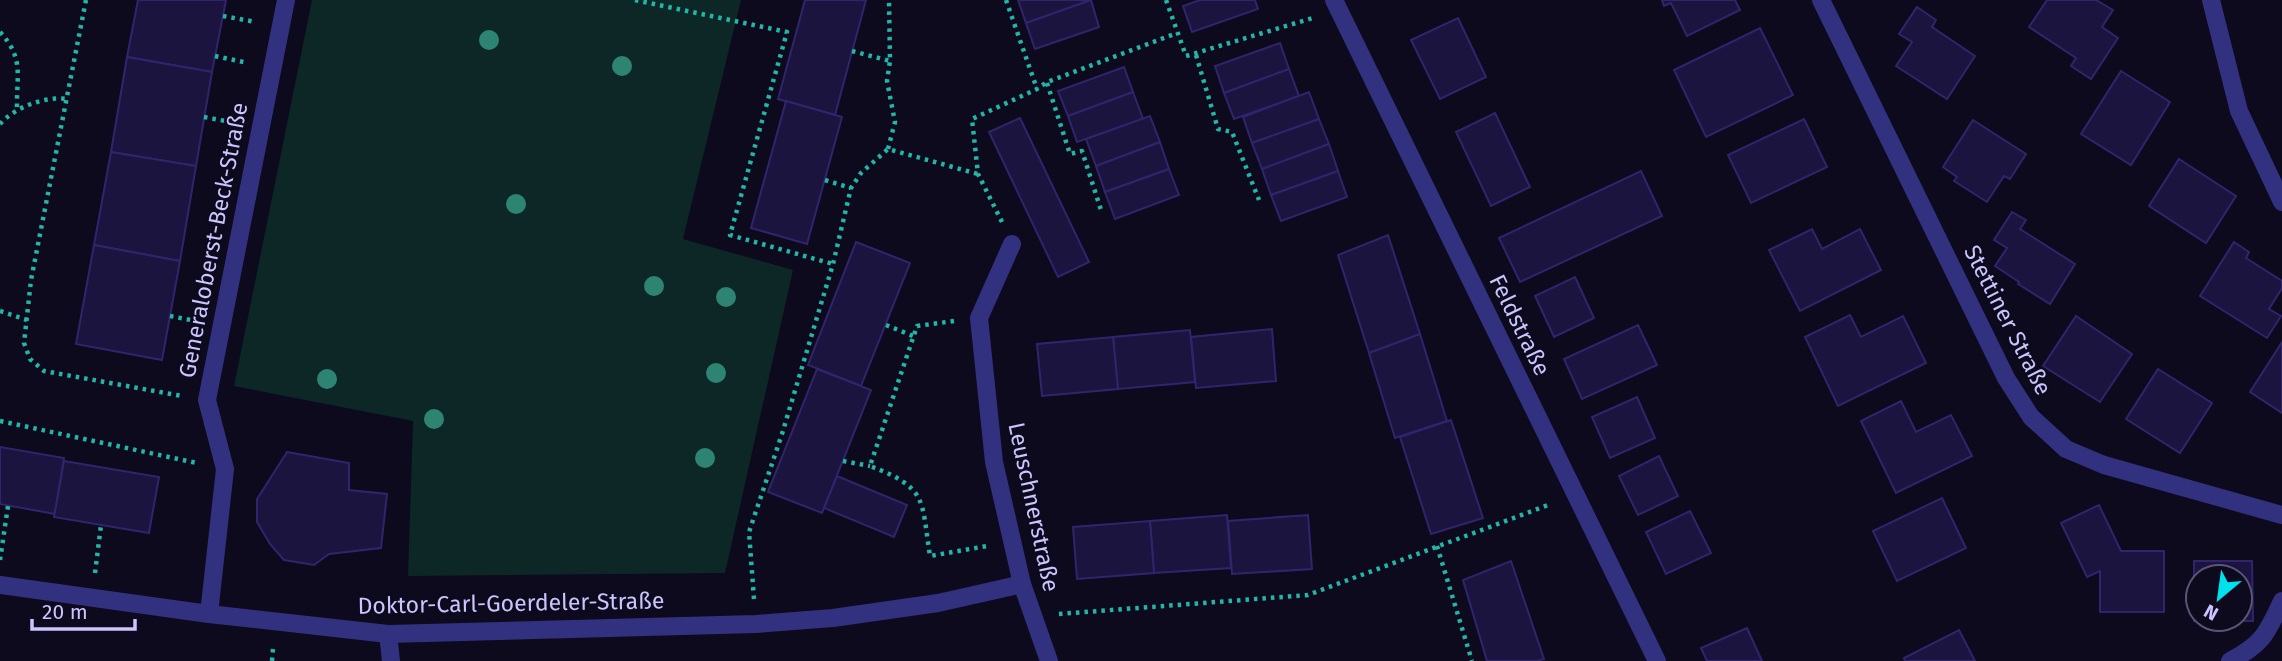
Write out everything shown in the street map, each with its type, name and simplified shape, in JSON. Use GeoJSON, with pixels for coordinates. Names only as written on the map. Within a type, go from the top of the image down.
{"type":"FeatureCollection","features":[{"type":"Feature","properties":{"kind":"street","name":"Generaloberst-Beck-Straße"},"geometry":{"type":"LineString","coordinates":[[209,614],[225,469],[206,400],[286,0]]}},
{"type":"Feature","properties":{"kind":"street","name":"Stettiner Straße"},"geometry":{"type":"LineString","coordinates":[[1821,0],[2006,378],[2031,417],[2066,449],[2104,465],[2282,516]]}},
{"type":"Feature","properties":{"kind":"street"},"geometry":{"type":"LineString","coordinates":[[2211,0],[2239,111],[2282,202]]}},
{"type":"Feature","properties":{"kind":"street","name":"Feldstraße"},"geometry":{"type":"LineString","coordinates":[[1336,5],[1657,661]]}},
{"type":"Feature","properties":{"kind":"street","name":"Leuschnerstraße"},"geometry":{"type":"LineString","coordinates":[[1012,244],[979,318],[994,462],[1021,584],[1049,661]]}},
{"type":"Feature","properties":{"kind":"street","name":"Doktor-Carl-Goerdeler-Straße"},"geometry":{"type":"LineString","coordinates":[[0,585],[209,614],[388,634],[756,624],[834,618],[938,603],[1021,584]]}},
{"type":"Feature","properties":{"kind":"street"},"geometry":{"type":"LineString","coordinates":[[2230,661],[2250,650],[2267,633],[2282,601]]}},
{"type":"Feature","properties":{"kind":"street"},"geometry":{"type":"LineString","coordinates":[[388,634],[391,661]]}},
{"type":"Feature","properties":{"kind":"path"},"geometry":{"type":"LineString","coordinates":[[86,0],[31,280],[24,343],[30,359],[44,371],[206,400]]}},
{"type":"Feature","properties":{"kind":"path"},"geometry":{"type":"LineString","coordinates":[[635,0],[787,32],[730,235],[833,264]]}},
{"type":"Feature","properties":{"kind":"path"},"geometry":{"type":"LineString","coordinates":[[756,624],[749,532],[782,434],[833,264],[851,188],[862,173],[888,149],[895,122],[887,81],[890,61],[889,0]]}},
{"type":"Feature","properties":{"kind":"path"},"geometry":{"type":"LineString","coordinates":[[1006,0],[1037,89]]}},
{"type":"Feature","properties":{"kind":"path"},"geometry":{"type":"LineString","coordinates":[[1166,0],[1186,56],[1196,55],[1336,5]]}},
{"type":"Feature","properties":{"kind":"path"},"geometry":{"type":"LineString","coordinates":[[223,16],[281,27]]}},
{"type":"Feature","properties":{"kind":"path"},"geometry":{"type":"LineString","coordinates":[[0,32],[12,45],[18,61],[17,110]]}},
{"type":"Feature","properties":{"kind":"path"},"geometry":{"type":"LineString","coordinates":[[1012,244],[978,174],[972,120],[1047,82],[1177,33]]}},
{"type":"Feature","properties":{"kind":"path"},"geometry":{"type":"LineString","coordinates":[[852,51],[890,61]]}},
{"type":"Feature","properties":{"kind":"path"},"geometry":{"type":"LineString","coordinates":[[1196,55],[1218,129],[1232,132],[1259,200]]}},
{"type":"Feature","properties":{"kind":"path"},"geometry":{"type":"LineString","coordinates":[[1047,82],[1070,154],[1082,151],[1101,210]]}},
{"type":"Feature","properties":{"kind":"path"},"geometry":{"type":"LineString","coordinates":[[0,124],[17,110],[52,97],[67,100]]}},
{"type":"Feature","properties":{"kind":"path"},"geometry":{"type":"LineString","coordinates":[[888,149],[978,174]]}},
{"type":"Feature","properties":{"kind":"path"},"geometry":{"type":"LineString","coordinates":[[825,180],[851,188]]}},
{"type":"Feature","properties":{"kind":"path"},"geometry":{"type":"LineString","coordinates":[[0,311],[27,320]]}},
{"type":"Feature","properties":{"kind":"path"},"geometry":{"type":"LineString","coordinates":[[870,466],[917,326],[979,318]]}},
{"type":"Feature","properties":{"kind":"path"},"geometry":{"type":"LineString","coordinates":[[886,325],[913,336]]}},
{"type":"Feature","properties":{"kind":"path"},"geometry":{"type":"LineString","coordinates":[[0,421],[225,469]]}},
{"type":"Feature","properties":{"kind":"path"},"geometry":{"type":"LineString","coordinates":[[843,461],[870,466],[900,478],[920,497],[930,556],[1012,542]]}},
{"type":"Feature","properties":{"kind":"path"},"geometry":{"type":"LineString","coordinates":[[1033,616],[1308,595],[1576,495]]}},
{"type":"Feature","properties":{"kind":"path"},"geometry":{"type":"LineString","coordinates":[[0,563],[8,506]]}},
{"type":"Feature","properties":{"kind":"path"},"geometry":{"type":"LineString","coordinates":[[92,598],[102,525]]}},
{"type":"Feature","properties":{"kind":"path"},"geometry":{"type":"LineString","coordinates":[[1437,546],[1472,661]]}},
{"type":"Feature","properties":{"kind":"green space"},"geometry":{"type":"Polygon","coordinates":[[[312,0],[741,0],[683,239],[793,270],[725,573],[408,576],[413,421],[234,386],[312,0]]]}},
{"type":"Feature","properties":{"kind":"building"},"geometry":{"type":"Polygon","coordinates":[[[138,0],[226,0],[212,72],[127,57],[138,0]]]}},
{"type":"Feature","properties":{"kind":"building"},"geometry":{"type":"Polygon","coordinates":[[[805,0],[866,0],[835,115],[778,99],[805,0]]]}},
{"type":"Feature","properties":{"kind":"building"},"geometry":{"type":"Polygon","coordinates":[[[1018,0],[1091,0],[1026,23],[1018,0]]]}},
{"type":"Feature","properties":{"kind":"building"},"geometry":{"type":"Polygon","coordinates":[[[1091,0],[1099,27],[1035,49],[1026,23],[1091,0]]]}},
{"type":"Feature","properties":{"kind":"building"},"geometry":{"type":"Polygon","coordinates":[[[1200,0],[1255,0],[1258,9],[1192,32],[1183,6],[1200,0]]]}},
{"type":"Feature","properties":{"kind":"building"},"geometry":{"type":"Polygon","coordinates":[[[1662,0],[1735,0],[1740,10],[1687,36],[1671,3],[1664,6],[1662,0]]]}},
{"type":"Feature","properties":{"kind":"building"},"geometry":{"type":"Polygon","coordinates":[[[2047,0],[2096,0],[2113,10],[2102,27],[2118,38],[2091,79],[2071,66],[2076,58],[2029,27],[2047,0]]]}},
{"type":"Feature","properties":{"kind":"building"},"geometry":{"type":"Polygon","coordinates":[[[1917,7],[1936,20],[1932,27],[1975,56],[1947,99],[1896,66],[1912,42],[1899,34],[1917,7]]]}},
{"type":"Feature","properties":{"kind":"building"},"geometry":{"type":"Polygon","coordinates":[[[1458,18],[1486,77],[1440,99],[1411,40],[1458,18]]]}},
{"type":"Feature","properties":{"kind":"building"},"geometry":{"type":"Polygon","coordinates":[[[1760,28],[1793,95],[1706,137],[1674,70],[1760,28]]]}},
{"type":"Feature","properties":{"kind":"building"},"geometry":{"type":"Polygon","coordinates":[[[1280,43],[1289,69],[1224,93],[1215,66],[1280,43]]]}},
{"type":"Feature","properties":{"kind":"building"},"geometry":{"type":"Polygon","coordinates":[[[127,57],[212,72],[196,166],[111,152],[127,57]]]}},
{"type":"Feature","properties":{"kind":"building"},"geometry":{"type":"Polygon","coordinates":[[[1124,67],[1133,92],[1068,116],[1058,91],[1124,67]]]}},
{"type":"Feature","properties":{"kind":"building"},"geometry":{"type":"Polygon","coordinates":[[[1289,69],[1299,96],[1234,119],[1224,93],[1289,69]]]}},
{"type":"Feature","properties":{"kind":"building"},"geometry":{"type":"Polygon","coordinates":[[[2121,71],[2170,102],[2131,165],[2081,134],[2121,71]]]}},
{"type":"Feature","properties":{"kind":"building"},"geometry":{"type":"Polygon","coordinates":[[[1133,92],[1143,119],[1077,142],[1068,116],[1133,92]]]}},
{"type":"Feature","properties":{"kind":"building"},"geometry":{"type":"Polygon","coordinates":[[[1309,92],[1319,119],[1252,143],[1243,117],[1309,92]]]}},
{"type":"Feature","properties":{"kind":"building"},"geometry":{"type":"Polygon","coordinates":[[[786,101],[842,117],[807,244],[751,228],[786,101]]]}},
{"type":"Feature","properties":{"kind":"building"},"geometry":{"type":"Polygon","coordinates":[[[1495,113],[1530,187],[1491,206],[1456,132],[1495,113]]]}},
{"type":"Feature","properties":{"kind":"building"},"geometry":{"type":"Polygon","coordinates":[[[1150,116],[1160,142],[1096,166],[1086,139],[1150,116]]]}},
{"type":"Feature","properties":{"kind":"building"},"geometry":{"type":"Polygon","coordinates":[[[1020,118],[1089,262],[1058,277],[989,132],[1020,118]]]}},
{"type":"Feature","properties":{"kind":"building"},"geometry":{"type":"Polygon","coordinates":[[[1319,119],[1329,144],[1262,169],[1252,143],[1319,119]]]}},
{"type":"Feature","properties":{"kind":"building"},"geometry":{"type":"Polygon","coordinates":[[[1804,119],[1827,167],[1751,203],[1728,155],[1804,119]]]}},
{"type":"Feature","properties":{"kind":"building"},"geometry":{"type":"Polygon","coordinates":[[[1973,120],[2026,154],[2010,179],[2004,176],[1987,202],[1954,181],[1957,177],[1943,167],[1973,120]]]}},
{"type":"Feature","properties":{"kind":"building"},"geometry":{"type":"Polygon","coordinates":[[[1160,142],[1169,169],[1105,192],[1096,166],[1160,142]]]}},
{"type":"Feature","properties":{"kind":"building"},"geometry":{"type":"Polygon","coordinates":[[[1329,144],[1338,171],[1271,195],[1262,169],[1329,144]]]}},
{"type":"Feature","properties":{"kind":"building"},"geometry":{"type":"Polygon","coordinates":[[[111,152],[196,166],[180,261],[94,245],[111,152]]]}},
{"type":"Feature","properties":{"kind":"building"},"geometry":{"type":"Polygon","coordinates":[[[2179,159],[2236,196],[2206,243],[2149,206],[2179,159]]]}},
{"type":"Feature","properties":{"kind":"building"},"geometry":{"type":"Polygon","coordinates":[[[1169,169],[1179,195],[1115,219],[1105,192],[1169,169]]]}},
{"type":"Feature","properties":{"kind":"building"},"geometry":{"type":"Polygon","coordinates":[[[1338,171],[1347,197],[1281,221],[1271,195],[1338,171]]]}},
{"type":"Feature","properties":{"kind":"building"},"geometry":{"type":"Polygon","coordinates":[[[1641,171],[1662,216],[1520,282],[1499,238],[1641,171]]]}},
{"type":"Feature","properties":{"kind":"building"},"geometry":{"type":"Polygon","coordinates":[[[2012,212],[2026,220],[2020,229],[2075,264],[2050,304],[1995,266],[2007,248],[1994,240],[2012,212]]]}},
{"type":"Feature","properties":{"kind":"building"},"geometry":{"type":"Polygon","coordinates":[[[1812,229],[1822,249],[1860,229],[1881,270],[1800,311],[1769,250],[1812,229]]]}},
{"type":"Feature","properties":{"kind":"building"},"geometry":{"type":"Polygon","coordinates":[[[1388,235],[1420,334],[1369,353],[1338,255],[1388,235]]]}},
{"type":"Feature","properties":{"kind":"building"},"geometry":{"type":"Polygon","coordinates":[[[856,242],[910,263],[861,386],[808,365],[856,242]]]}},
{"type":"Feature","properties":{"kind":"building"},"geometry":{"type":"Polygon","coordinates":[[[2234,242],[2249,252],[2246,258],[2282,281],[2282,288],[2269,309],[2281,316],[2267,338],[2200,296],[2234,242]]]}},
{"type":"Feature","properties":{"kind":"building"},"geometry":{"type":"Polygon","coordinates":[[[94,245],[180,261],[162,360],[76,344],[94,245]]]}},
{"type":"Feature","properties":{"kind":"building"},"geometry":{"type":"Polygon","coordinates":[[[1575,277],[1594,318],[1554,337],[1535,296],[1575,277]]]}},
{"type":"Feature","properties":{"kind":"building"},"geometry":{"type":"Polygon","coordinates":[[[1850,315],[1861,337],[1903,316],[1926,363],[1838,406],[1805,337],[1850,315]]]}},
{"type":"Feature","properties":{"kind":"building"},"geometry":{"type":"Polygon","coordinates":[[[2076,316],[2132,354],[2100,402],[2043,366],[2076,316]]]}},
{"type":"Feature","properties":{"kind":"building"},"geometry":{"type":"Polygon","coordinates":[[[1638,325],[1657,365],[1582,399],[1564,359],[1638,325]]]}},
{"type":"Feature","properties":{"kind":"building"},"geometry":{"type":"Polygon","coordinates":[[[1272,329],[1276,381],[1196,388],[1191,337],[1272,329]]]}},
{"type":"Feature","properties":{"kind":"building"},"geometry":{"type":"Polygon","coordinates":[[[1190,330],[1195,382],[1118,389],[1113,337],[1190,330]]]}},
{"type":"Feature","properties":{"kind":"building"},"geometry":{"type":"Polygon","coordinates":[[[1420,334],[1447,421],[1395,438],[1369,353],[1420,334]]]}},
{"type":"Feature","properties":{"kind":"building"},"geometry":{"type":"Polygon","coordinates":[[[1113,337],[1118,389],[1042,396],[1037,344],[1113,337]]]}},
{"type":"Feature","properties":{"kind":"building"},"geometry":{"type":"Polygon","coordinates":[[[2282,342],[2282,413],[2250,392],[2282,342]]]}},
{"type":"Feature","properties":{"kind":"building"},"geometry":{"type":"Polygon","coordinates":[[[817,369],[871,390],[822,513],[768,492],[817,369]]]}},
{"type":"Feature","properties":{"kind":"building"},"geometry":{"type":"Polygon","coordinates":[[[2158,369],[2212,403],[2180,453],[2126,419],[2158,369]]]}},
{"type":"Feature","properties":{"kind":"building"},"geometry":{"type":"Polygon","coordinates":[[[1637,397],[1655,438],[1610,458],[1592,417],[1637,397]]]}},
{"type":"Feature","properties":{"kind":"building"},"geometry":{"type":"Polygon","coordinates":[[[1901,401],[1916,432],[1951,415],[1972,456],[1896,493],[1861,421],[1901,401]]]}},
{"type":"Feature","properties":{"kind":"building"},"geometry":{"type":"Polygon","coordinates":[[[1451,420],[1483,518],[1431,534],[1400,437],[1451,420]]]}},
{"type":"Feature","properties":{"kind":"building"},"geometry":{"type":"Polygon","coordinates":[[[0,447],[64,458],[55,514],[0,504],[0,447]]]}},
{"type":"Feature","properties":{"kind":"building"},"geometry":{"type":"Polygon","coordinates":[[[287,452],[349,463],[349,490],[387,494],[381,548],[329,554],[314,565],[284,560],[270,544],[257,522],[257,499],[287,452]]]}},
{"type":"Feature","properties":{"kind":"building"},"geometry":{"type":"Polygon","coordinates":[[[1659,456],[1678,496],[1638,515],[1619,476],[1659,456]]]}},
{"type":"Feature","properties":{"kind":"building"},"geometry":{"type":"Polygon","coordinates":[[[64,461],[159,477],[149,533],[54,517],[64,461]]]}},
{"type":"Feature","properties":{"kind":"building"},"geometry":{"type":"Polygon","coordinates":[[[837,476],[907,505],[894,537],[824,508],[837,476]]]}},
{"type":"Feature","properties":{"kind":"building"},"geometry":{"type":"Polygon","coordinates":[[[1942,498],[1966,548],[1897,581],[1873,531],[1942,498]]]}},
{"type":"Feature","properties":{"kind":"building"},"geometry":{"type":"Polygon","coordinates":[[[2099,505],[2121,551],[2164,551],[2164,612],[2100,612],[2100,571],[2087,577],[2061,523],[2099,505]]]}},
{"type":"Feature","properties":{"kind":"building"},"geometry":{"type":"Polygon","coordinates":[[[1690,511],[1711,553],[1666,574],[1646,532],[1690,511]]]}},
{"type":"Feature","properties":{"kind":"building"},"geometry":{"type":"Polygon","coordinates":[[[1227,515],[1231,568],[1154,573],[1150,521],[1227,515]]]}},
{"type":"Feature","properties":{"kind":"building"},"geometry":{"type":"Polygon","coordinates":[[[1308,515],[1312,569],[1232,574],[1228,521],[1308,515]]]}},
{"type":"Feature","properties":{"kind":"building"},"geometry":{"type":"Polygon","coordinates":[[[1150,521],[1154,573],[1077,579],[1073,527],[1150,521]]]}},
{"type":"Feature","properties":{"kind":"building"},"geometry":{"type":"Polygon","coordinates":[[[1511,561],[1544,659],[1487,661],[1463,580],[1511,561]]]}},
{"type":"Feature","properties":{"kind":"building"},"geometry":{"type":"Polygon","coordinates":[[[2194,561],[2252,563],[2194,563],[2194,561]]]}},
{"type":"Feature","properties":{"kind":"building"},"geometry":{"type":"Polygon","coordinates":[[[1747,628],[1762,661],[1707,661],[1701,648],[1747,628]]]}},
{"type":"Feature","properties":{"kind":"building"},"geometry":{"type":"Polygon","coordinates":[[[1959,630],[1975,661],[1905,661],[1904,658],[1959,630]]]}}]}
